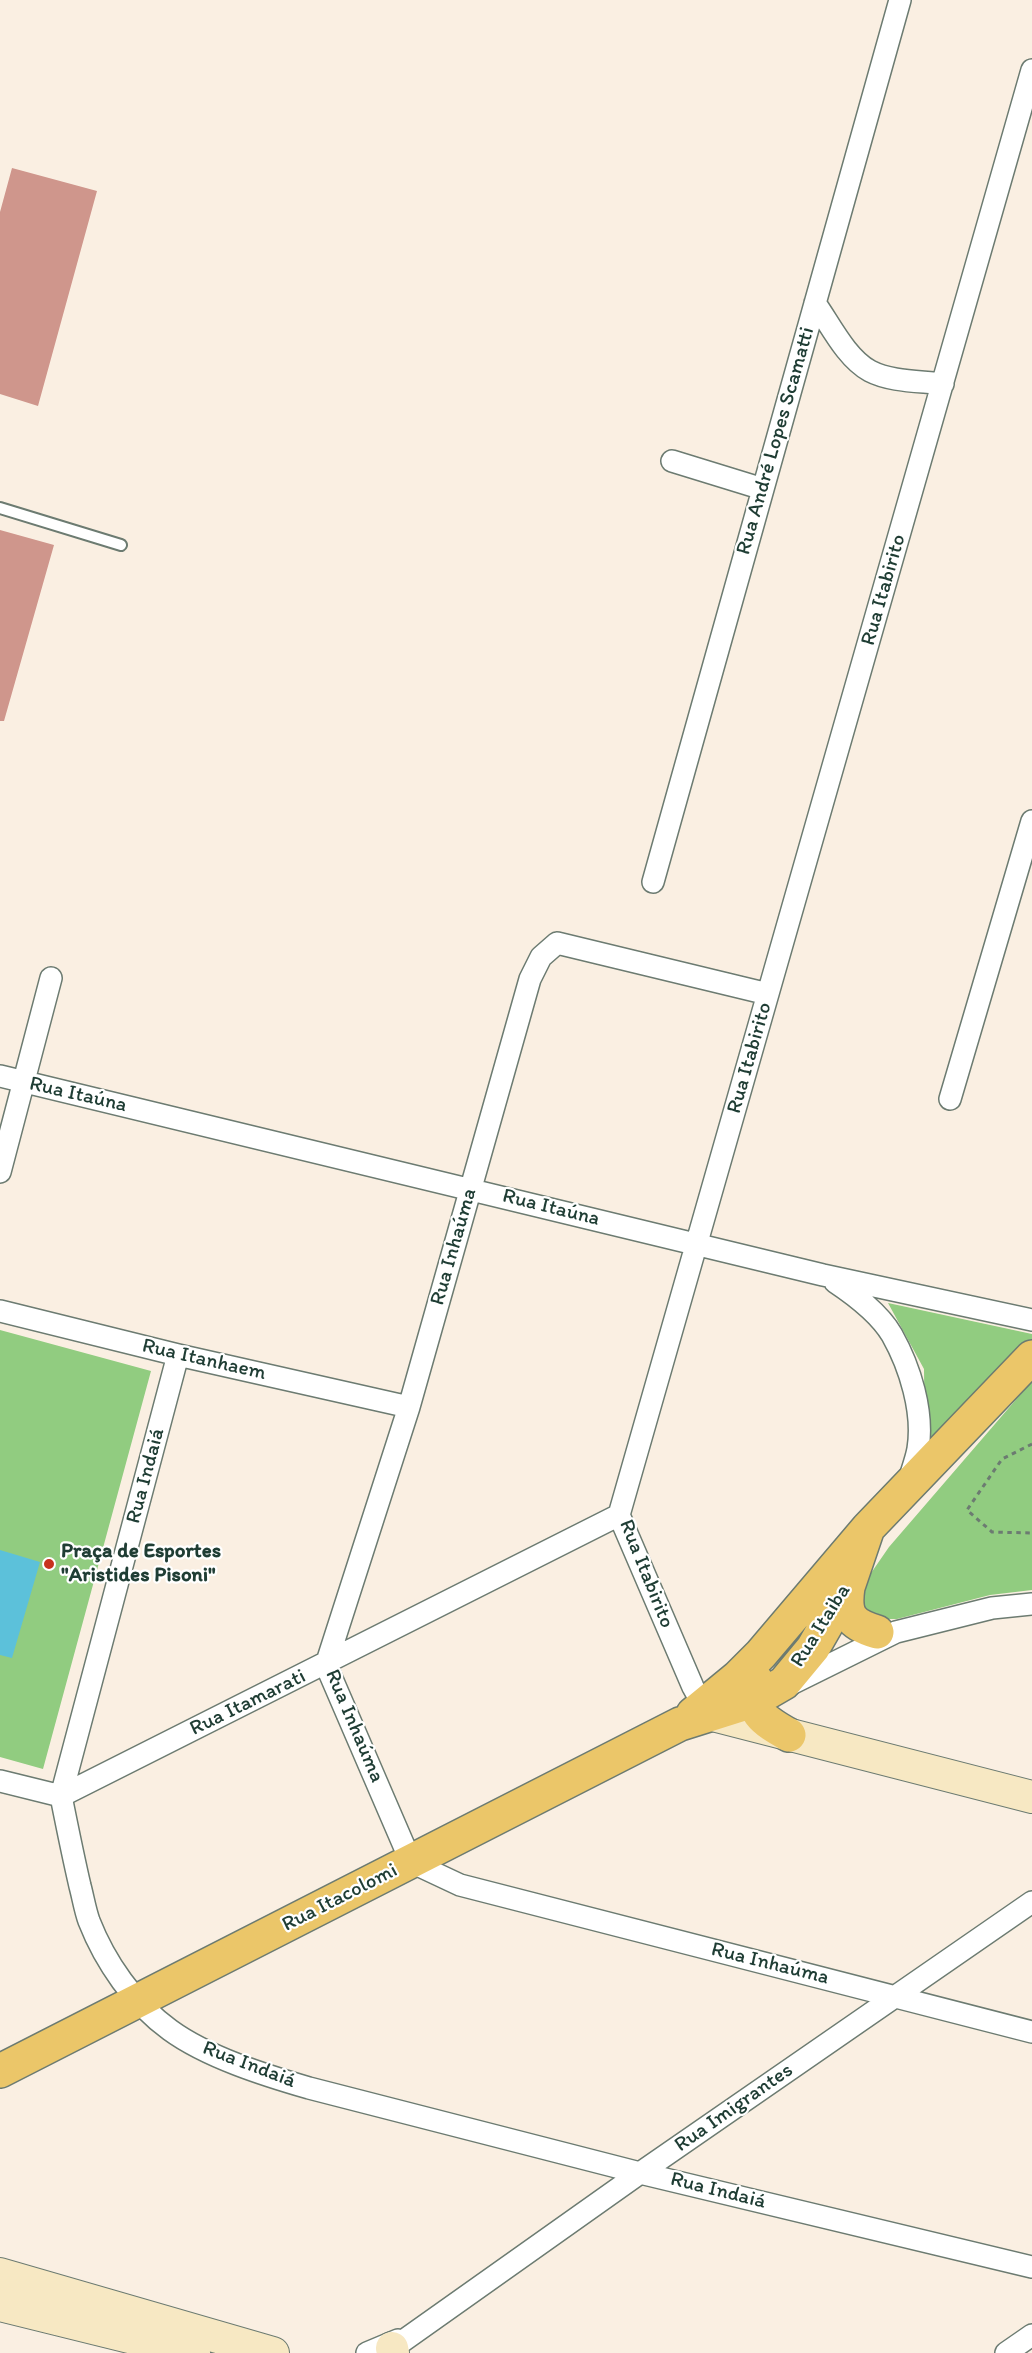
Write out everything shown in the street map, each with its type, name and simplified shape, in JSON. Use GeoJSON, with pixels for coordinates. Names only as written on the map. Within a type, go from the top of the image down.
{"type":"FeatureCollection","features":[{"type":"Feature","properties":{"kind":"main road","name":"Rua Itaiba"},"geometry":{"type":"LineString","coordinates":[[699,1715],[761,1654],[868,1528],[1032,1357]]}},
{"type":"Feature","properties":{"kind":"main road","name":"Rua Itaiba"},"geometry":{"type":"LineString","coordinates":[[699,1715],[758,1699],[784,1683],[813,1648],[848,1587],[868,1528]]}},
{"type":"Feature","properties":{"kind":"main road"},"geometry":{"type":"LineString","coordinates":[[848,1587],[845,1604],[849,1616],[858,1625],[887,1632]]}},
{"type":"Feature","properties":{"kind":"main road"},"geometry":{"type":"LineString","coordinates":[[785,1626],[824,1627]]}},
{"type":"Feature","properties":{"kind":"main road"},"geometry":{"type":"LineString","coordinates":[[761,1654],[753,1691],[758,1699],[764,1720],[789,1735]]}},
{"type":"Feature","properties":{"kind":"main road"},"geometry":{"type":"LineString","coordinates":[[699,1715],[789,1735],[1032,1797]]}},
{"type":"Feature","properties":{"kind":"main road","name":"Rua Itacolomi"},"geometry":{"type":"LineString","coordinates":[[0,2072],[699,1715]]}},
{"type":"Feature","properties":{"kind":"main road"},"geometry":{"type":"LineString","coordinates":[[0,2274],[273,2353]]}},
{"type":"Feature","properties":{"kind":"main road"},"geometry":{"type":"LineString","coordinates":[[0,2305],[194,2353]]}},
{"type":"Feature","properties":{"kind":"street","name":"Rua André Lopes Scamatti"},"geometry":{"type":"LineString","coordinates":[[653,882],[900,0]]}},
{"type":"Feature","properties":{"kind":"street","name":"Rua Itabirito"},"geometry":{"type":"LineString","coordinates":[[699,1715],[693,1687],[619,1515],[1032,70]]}},
{"type":"Feature","properties":{"kind":"street"},"geometry":{"type":"LineString","coordinates":[[815,303],[851,354],[870,371],[892,378],[943,384]]}},
{"type":"Feature","properties":{"kind":"street"},"geometry":{"type":"LineString","coordinates":[[672,461],[763,489]]}},
{"type":"Feature","properties":{"kind":"street"},"geometry":{"type":"LineString","coordinates":[[950,1100],[1032,820]]}},
{"type":"Feature","properties":{"kind":"street","name":"Rua Inhaúma"},"geometry":{"type":"LineString","coordinates":[[768,994],[556,943],[541,957],[530,979],[409,1407],[326,1665],[411,1862],[460,1885],[1032,2032]]}},
{"type":"Feature","properties":{"kind":"street"},"geometry":{"type":"LineString","coordinates":[[0,1172],[51,978]]}},
{"type":"Feature","properties":{"kind":"street","name":"Rua Itaúna"},"geometry":{"type":"LineString","coordinates":[[0,1076],[823,1275],[1032,1320]]}},
{"type":"Feature","properties":{"kind":"street"},"geometry":{"type":"LineString","coordinates":[[823,1275],[860,1299],[891,1333],[908,1371],[918,1411],[918,1449],[906,1490]]}},
{"type":"Feature","properties":{"kind":"street","name":"Rua Itanhaem"},"geometry":{"type":"LineString","coordinates":[[0,1311],[178,1355],[409,1407]]}},
{"type":"Feature","properties":{"kind":"street","name":"Rua Indaiá"},"geometry":{"type":"LineString","coordinates":[[178,1355],[61,1796],[89,1920],[111,1962],[137,2001],[171,2031],[209,2052],[258,2073],[640,2172],[1032,2267]]}},
{"type":"Feature","properties":{"kind":"street","name":"Rua Itamarati"},"geometry":{"type":"LineString","coordinates":[[61,1796],[326,1665],[619,1515]]}},
{"type":"Feature","properties":{"kind":"street"},"geometry":{"type":"LineString","coordinates":[[824,1627],[844,1632],[887,1632],[992,1608],[1032,1604]]}},
{"type":"Feature","properties":{"kind":"street"},"geometry":{"type":"LineString","coordinates":[[758,1699],[887,1632]]}},
{"type":"Feature","properties":{"kind":"street"},"geometry":{"type":"LineString","coordinates":[[0,1781],[61,1796]]}},
{"type":"Feature","properties":{"kind":"street","name":"Rua Imigrantes"},"geometry":{"type":"LineString","coordinates":[[389,2349],[640,2172],[1032,1902]]}},
{"type":"Feature","properties":{"kind":"street"},"geometry":{"type":"LineString","coordinates":[[1006,2353],[1032,2335]]}},
{"type":"Feature","properties":{"kind":"lane"},"geometry":{"type":"LineString","coordinates":[[0,508],[121,545]]}},
{"type":"Feature","properties":{"kind":"path"},"geometry":{"type":"LineString","coordinates":[[1032,1444],[1002,1459],[967,1510],[992,1532],[1032,1533]]}},
{"type":"Feature","properties":{"kind":"green space"},"geometry":{"type":"Polygon","coordinates":[[[888,1303],[1032,1334],[1032,1345],[925,1461],[924,1369],[888,1303]]]}},
{"type":"Feature","properties":{"kind":"green space","name":"Praça de Esportes \"Aristides Pisoni\""},"geometry":{"type":"Polygon","coordinates":[[[0,1330],[151,1371],[43,1769],[0,1757],[0,1330]]]}},
{"type":"Feature","properties":{"kind":"green space"},"geometry":{"type":"Polygon","coordinates":[[[1032,1381],[1032,1590],[990,1595],[897,1619],[882,1619],[860,1612],[860,1589],[889,1547],[1032,1381]]]}},
{"type":"Feature","properties":{"kind":"water"},"geometry":{"type":"Polygon","coordinates":[[[0,1550],[40,1562],[12,1658],[0,1655],[0,1550]]]}},
{"type":"Feature","properties":{"kind":"building"},"geometry":{"type":"Polygon","coordinates":[[[12,168],[97,191],[38,406],[0,394],[0,212],[12,168]]]}},
{"type":"Feature","properties":{"kind":"building"},"geometry":{"type":"Polygon","coordinates":[[[0,530],[54,545],[4,721],[0,721],[0,530]]]}},
{"type":"Feature","properties":{"kind":"place","name":"Praça de Esportes \"Aristides Pisoni\""},"geometry":{"type":"Point","coordinates":[49,1564]}}]}
